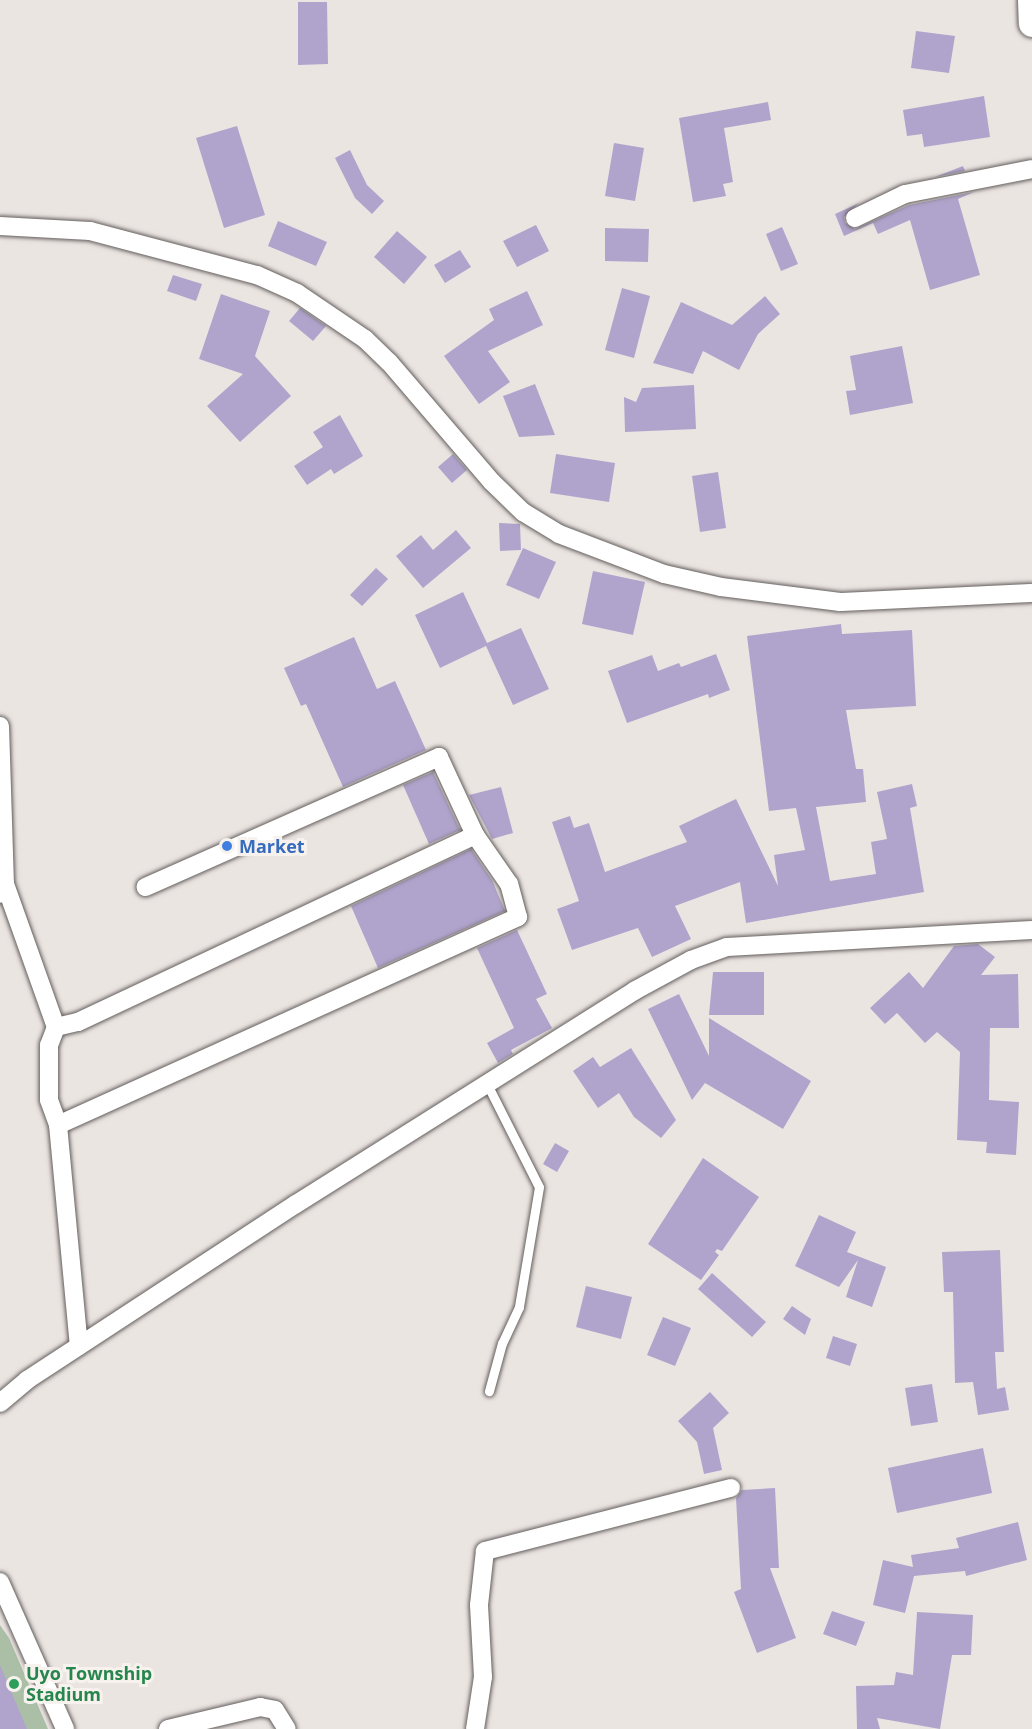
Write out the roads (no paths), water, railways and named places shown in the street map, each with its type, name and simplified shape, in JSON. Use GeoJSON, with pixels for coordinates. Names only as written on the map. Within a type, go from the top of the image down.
{"type":"FeatureCollection","features":[{"type":"Feature","properties":{"kind":"main road"},"geometry":{"type":"LineString","coordinates":[[1031,0],[1032,23]]}},
{"type":"Feature","properties":{"kind":"street"},"geometry":{"type":"LineString","coordinates":[[855,218],[905,194],[1032,169]]}},
{"type":"Feature","properties":{"kind":"street"},"geometry":{"type":"LineString","coordinates":[[0,226],[90,231],[257,274],[297,293],[365,339],[389,362],[492,482],[523,512],[559,534],[664,574],[721,586],[840,602],[1032,593]]}},
{"type":"Feature","properties":{"kind":"street"},"geometry":{"type":"LineString","coordinates":[[0,726],[3,889],[56,1027],[49,1044],[49,1100],[58,1125],[79,1346]]}},
{"type":"Feature","properties":{"kind":"street"},"geometry":{"type":"LineString","coordinates":[[58,1125],[518,917],[509,884],[475,835],[439,757],[145,887]]}},
{"type":"Feature","properties":{"kind":"street"},"geometry":{"type":"LineString","coordinates":[[56,1027],[78,1022],[475,835]]}},
{"type":"Feature","properties":{"kind":"street"},"geometry":{"type":"LineString","coordinates":[[0,1404],[27,1380],[79,1346],[634,991],[691,960],[727,947],[1032,930]]}},
{"type":"Feature","properties":{"kind":"street"},"geometry":{"type":"LineString","coordinates":[[475,1729],[483,1677],[479,1605],[485,1551],[731,1488]]}},
{"type":"Feature","properties":{"kind":"street"},"geometry":{"type":"LineString","coordinates":[[0,1582],[65,1729]]}},
{"type":"Feature","properties":{"kind":"street"},"geometry":{"type":"LineString","coordinates":[[168,1729],[260,1707],[274,1710],[287,1729]]}},
{"type":"Feature","properties":{"kind":"lane"},"geometry":{"type":"LineString","coordinates":[[487,1084],[539,1187],[519,1306],[502,1343],[489,1391]]}},
{"type":"Feature","properties":{"kind":"place","name":"Market"},"geometry":{"type":"Point","coordinates":[227,846]}},
{"type":"Feature","properties":{"kind":"place","name":"Uyo Township Stadium"},"geometry":{"type":"Point","coordinates":[14,1684]}}]}
